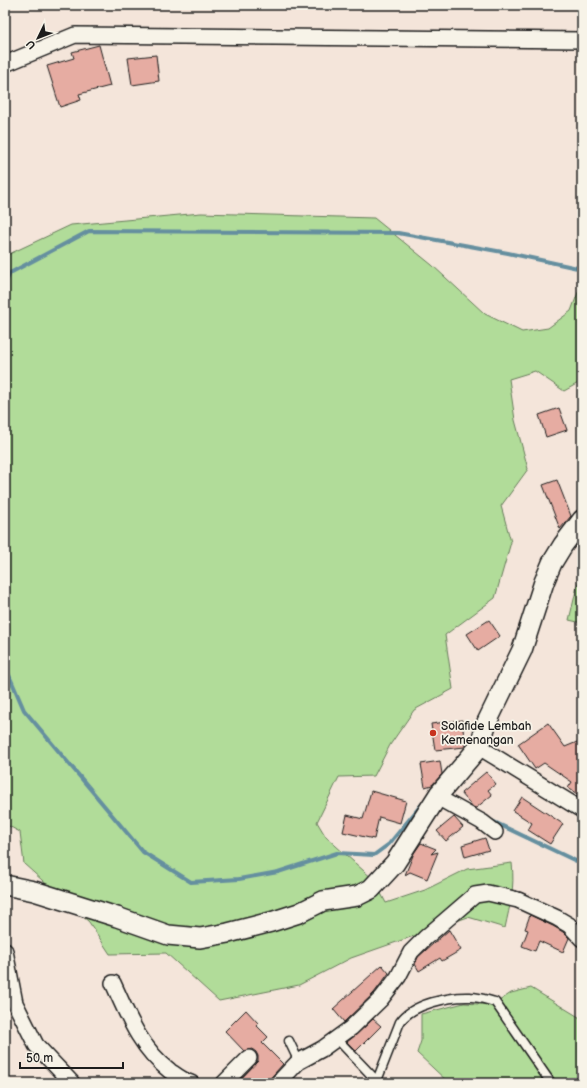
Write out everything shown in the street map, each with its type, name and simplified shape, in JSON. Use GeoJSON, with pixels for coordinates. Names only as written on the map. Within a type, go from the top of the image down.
{"type":"FeatureCollection","features":[{"type":"Feature","properties":{"kind":"street"},"geometry":{"type":"LineString","coordinates":[[5,64],[75,35],[582,40]]}},
{"type":"Feature","properties":{"kind":"street"},"geometry":{"type":"LineString","coordinates":[[5,884],[34,891],[110,914],[168,935],[200,938],[228,933],[271,922],[299,913],[323,901],[357,896],[371,889],[395,863],[440,792],[479,747],[488,722],[522,650],[544,582],[552,563],[563,545],[582,520]]}},
{"type":"Feature","properties":{"kind":"street"},"geometry":{"type":"LineString","coordinates":[[479,747],[582,810]]}},
{"type":"Feature","properties":{"kind":"street"},"geometry":{"type":"LineString","coordinates":[[440,792],[494,832]]}},
{"type":"Feature","properties":{"kind":"street"},"geometry":{"type":"LineString","coordinates":[[278,1083],[299,1062],[322,1049],[351,1028],[380,999],[398,977],[411,952],[475,895],[488,893],[518,900],[569,925],[582,939]]}},
{"type":"Feature","properties":{"kind":"street"},"geometry":{"type":"LineString","coordinates":[[5,951],[8,986],[15,1003],[36,1045],[62,1080]]}},
{"type":"Feature","properties":{"kind":"street"},"geometry":{"type":"LineString","coordinates":[[113,983],[135,1030],[144,1045],[162,1064],[186,1082],[191,1083]]}},
{"type":"Feature","properties":{"kind":"street"},"geometry":{"type":"LineString","coordinates":[[224,1083],[249,1058]]}},
{"type":"Feature","properties":{"kind":"lane"},"geometry":{"type":"LineString","coordinates":[[337,1039],[377,1082],[400,1022],[407,1014],[444,999],[472,996],[495,1002],[551,1083]]}},
{"type":"Feature","properties":{"kind":"lane"},"geometry":{"type":"LineString","coordinates":[[289,1041],[299,1062]]}},
{"type":"Feature","properties":{"kind":"green space"},"geometry":{"type":"Polygon","coordinates":[[[201,213],[374,218],[432,265],[485,314],[522,332],[548,328],[571,311],[582,282],[582,354],[578,366],[582,381],[564,391],[535,371],[509,379],[515,420],[528,469],[501,506],[511,542],[495,598],[445,635],[453,689],[414,710],[390,745],[374,776],[339,777],[317,822],[326,837],[374,880],[386,903],[425,890],[467,869],[512,863],[512,889],[505,928],[468,917],[351,958],[299,985],[219,1001],[166,953],[110,954],[89,922],[24,864],[20,832],[5,824],[5,256],[71,225],[201,213]]]}},
{"type":"Feature","properties":{"kind":"green space"},"geometry":{"type":"Polygon","coordinates":[[[582,566],[582,623],[569,620],[582,566]]]}},
{"type":"Feature","properties":{"kind":"green space"},"geometry":{"type":"Polygon","coordinates":[[[531,988],[582,1019],[582,1083],[449,1083],[417,1053],[421,1041],[421,1014],[464,1003],[493,1005],[511,993],[531,988]]]}},
{"type":"Feature","properties":{"kind":"building"},"geometry":{"type":"Polygon","coordinates":[[[99,45],[110,86],[79,94],[81,100],[60,107],[47,66],[74,58],[72,52],[99,45]]]}},
{"type":"Feature","properties":{"kind":"building"},"geometry":{"type":"Polygon","coordinates":[[[156,55],[159,81],[132,85],[128,58],[156,55]]]}},
{"type":"Feature","properties":{"kind":"building"},"geometry":{"type":"Polygon","coordinates":[[[559,408],[567,430],[546,437],[539,415],[559,408]]]}},
{"type":"Feature","properties":{"kind":"building"},"geometry":{"type":"Polygon","coordinates":[[[557,480],[571,516],[560,529],[543,485],[557,480]]]}},
{"type":"Feature","properties":{"kind":"building"},"geometry":{"type":"Polygon","coordinates":[[[489,620],[500,636],[478,651],[467,634],[489,620]]]}},
{"type":"Feature","properties":{"kind":"building"},"geometry":{"type":"Polygon","coordinates":[[[462,720],[465,747],[435,750],[431,724],[462,720]]]}},
{"type":"Feature","properties":{"kind":"building"},"geometry":{"type":"Polygon","coordinates":[[[548,723],[565,747],[582,740],[582,797],[568,788],[572,782],[544,763],[535,769],[518,744],[548,723]]]}},
{"type":"Feature","properties":{"kind":"building"},"geometry":{"type":"Polygon","coordinates":[[[440,761],[442,774],[432,785],[425,787],[421,764],[440,761]]]}},
{"type":"Feature","properties":{"kind":"building"},"geometry":{"type":"Polygon","coordinates":[[[486,772],[496,784],[488,790],[492,795],[476,808],[473,807],[461,793],[486,772]]]}},
{"type":"Feature","properties":{"kind":"building"},"geometry":{"type":"Polygon","coordinates":[[[371,791],[406,801],[400,823],[379,817],[374,839],[343,832],[347,815],[363,819],[371,791]]]}},
{"type":"Feature","properties":{"kind":"building"},"geometry":{"type":"Polygon","coordinates":[[[522,797],[563,824],[550,844],[528,830],[532,823],[513,811],[522,797]]]}},
{"type":"Feature","properties":{"kind":"building"},"geometry":{"type":"Polygon","coordinates":[[[454,817],[463,827],[446,841],[437,831],[454,817]]]}},
{"type":"Feature","properties":{"kind":"building"},"geometry":{"type":"Polygon","coordinates":[[[485,838],[489,850],[465,857],[462,845],[485,838]]]}},
{"type":"Feature","properties":{"kind":"building"},"geometry":{"type":"Polygon","coordinates":[[[421,843],[436,849],[431,854],[438,852],[427,879],[410,872],[405,875],[414,853],[421,843]]]}},
{"type":"Feature","properties":{"kind":"building"},"geometry":{"type":"Polygon","coordinates":[[[530,915],[553,926],[569,938],[563,952],[539,941],[535,951],[522,946],[528,930],[525,929],[530,915]]]}},
{"type":"Feature","properties":{"kind":"building"},"geometry":{"type":"Polygon","coordinates":[[[449,930],[461,950],[442,961],[440,958],[419,971],[415,964],[418,957],[449,930]]]}},
{"type":"Feature","properties":{"kind":"building"},"geometry":{"type":"Polygon","coordinates":[[[382,965],[389,973],[374,993],[344,1022],[333,1009],[382,965]]]}},
{"type":"Feature","properties":{"kind":"building"},"geometry":{"type":"Polygon","coordinates":[[[246,1010],[258,1023],[256,1025],[268,1037],[262,1043],[283,1064],[266,1083],[237,1083],[258,1061],[258,1056],[252,1049],[244,1051],[225,1031],[246,1010]]]}},
{"type":"Feature","properties":{"kind":"building"},"geometry":{"type":"Polygon","coordinates":[[[373,1019],[381,1026],[356,1051],[347,1042],[373,1019]]]}},
{"type":"Feature","properties":{"kind":"waterway"},"geometry":{"type":"LineString","coordinates":[[5,284],[10,273],[89,231],[398,233],[508,253],[582,269]]}},
{"type":"Feature","properties":{"kind":"waterway"},"geometry":{"type":"LineString","coordinates":[[5,666],[24,710],[143,852],[191,882],[239,879],[278,872],[337,853],[374,855],[389,844],[422,804]]}},
{"type":"Feature","properties":{"kind":"waterway"},"geometry":{"type":"LineString","coordinates":[[490,820],[576,861],[582,861]]}},
{"type":"Feature","properties":{"kind":"place","name":"Solafide Lembah Kemenangan"},"geometry":{"type":"Point","coordinates":[433,733]}}]}
